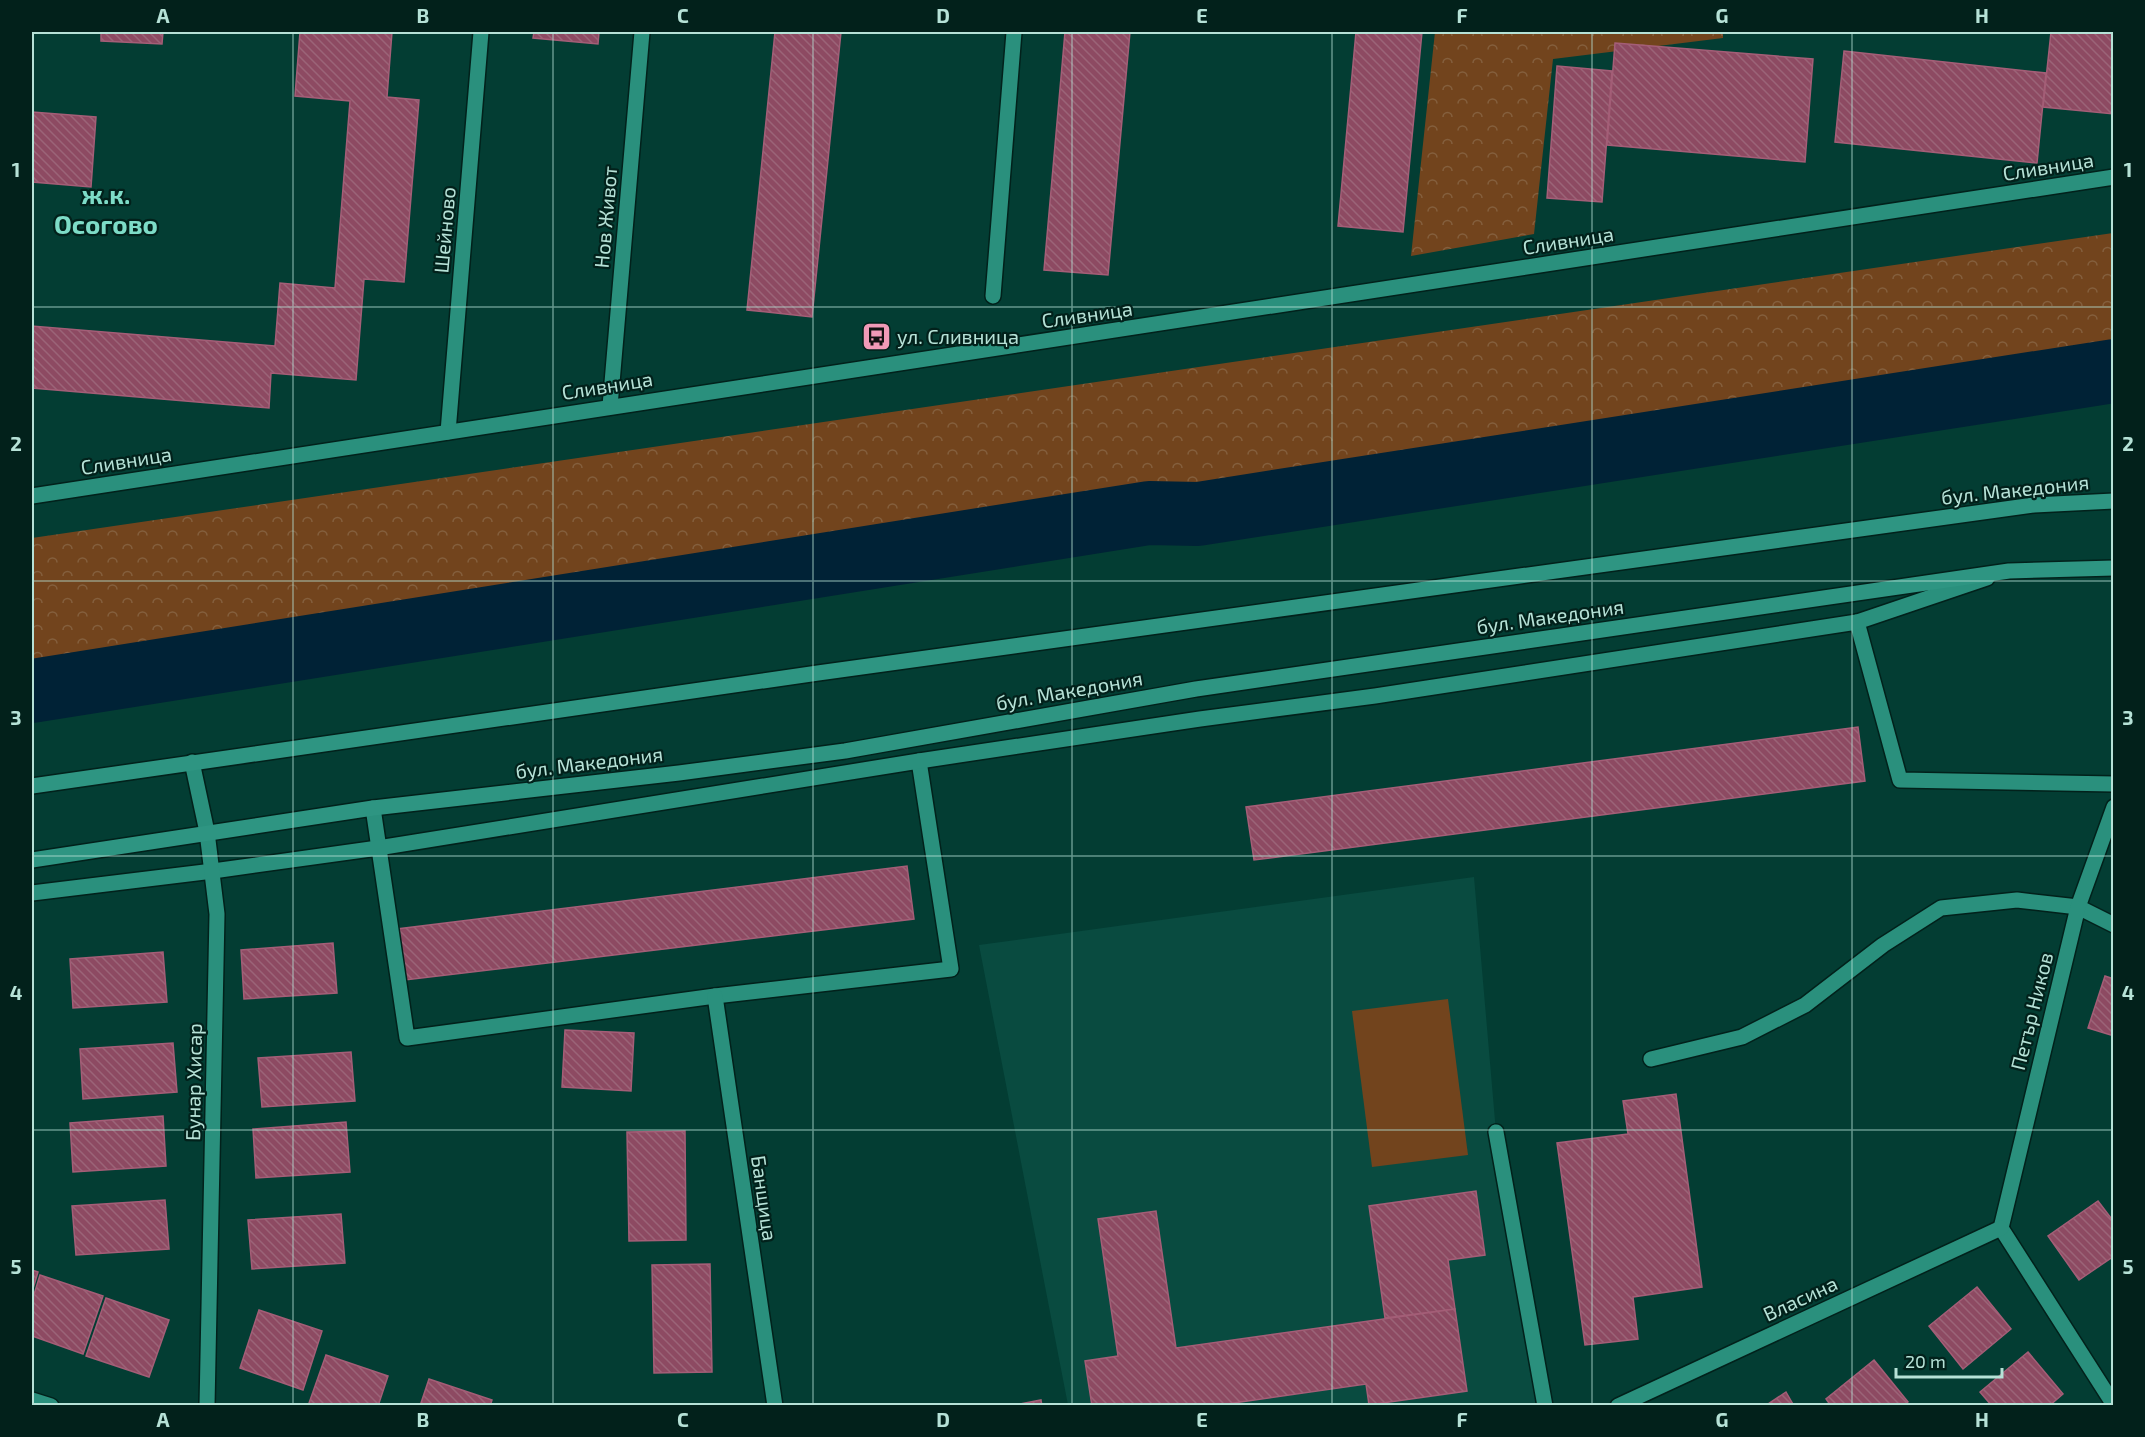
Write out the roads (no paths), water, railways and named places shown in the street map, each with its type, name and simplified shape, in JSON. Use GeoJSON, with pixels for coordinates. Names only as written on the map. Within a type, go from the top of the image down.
{"type":"FeatureCollection","features":[{"type":"Feature","properties":{"kind":"street","name":"Шейново"},"geometry":{"type":"LineString","coordinates":[[448,432],[481,32]]}},
{"type":"Feature","properties":{"kind":"street","name":"Нов Живот"},"geometry":{"type":"LineString","coordinates":[[610,406],[642,32]]}},
{"type":"Feature","properties":{"kind":"street"},"geometry":{"type":"LineString","coordinates":[[993,296],[1014,32]]}},
{"type":"Feature","properties":{"kind":"street","name":"Сливница"},"geometry":{"type":"LineString","coordinates":[[32,496],[2114,177]]}},
{"type":"Feature","properties":{"kind":"street","name":"бул. Македония"},"geometry":{"type":"LineString","coordinates":[[32,786],[2034,505],[2114,501]]}},
{"type":"Feature","properties":{"kind":"street"},"geometry":{"type":"LineString","coordinates":[[2098,568],[2114,575]]}},
{"type":"Feature","properties":{"kind":"street","name":"бул. Македония"},"geometry":{"type":"LineString","coordinates":[[32,860],[373,808],[679,773],[845,751],[1196,689],[2009,571],[2114,568]]}},
{"type":"Feature","properties":{"kind":"street"},"geometry":{"type":"LineString","coordinates":[[32,893],[378,848],[918,761],[1200,719],[1375,696],[1857,622],[2009,571]]}},
{"type":"Feature","properties":{"kind":"street"},"geometry":{"type":"LineString","coordinates":[[1857,622],[1900,780],[2114,784]]}},
{"type":"Feature","properties":{"kind":"street"},"geometry":{"type":"LineString","coordinates":[[373,808],[407,1038],[715,996],[951,969],[918,761]]}},
{"type":"Feature","properties":{"kind":"street","name":"Бунар Хисар"},"geometry":{"type":"LineString","coordinates":[[192,762],[207,832],[217,914],[207,1406]]}},
{"type":"Feature","properties":{"kind":"street","name":"Петър Ников"},"geometry":{"type":"LineString","coordinates":[[2001,1228],[2078,907],[2114,807]]}},
{"type":"Feature","properties":{"kind":"street"},"geometry":{"type":"LineString","coordinates":[[1651,1059],[1742,1037],[1805,1005],[1883,945],[1941,908],[2017,900],[2078,907],[2114,925]]}},
{"type":"Feature","properties":{"kind":"street","name":"Банщица"},"geometry":{"type":"LineString","coordinates":[[715,996],[775,1406]]}},
{"type":"Feature","properties":{"kind":"street"},"geometry":{"type":"LineString","coordinates":[[1496,1132],[1545,1406]]}},
{"type":"Feature","properties":{"kind":"street"},"geometry":{"type":"LineString","coordinates":[[2001,1228],[2114,1405]]}},
{"type":"Feature","properties":{"kind":"street","name":"Власина"},"geometry":{"type":"LineString","coordinates":[[1618,1406],[2001,1228]]}},
{"type":"Feature","properties":{"kind":"street"},"geometry":{"type":"LineString","coordinates":[[32,1400],[51,1406]]}},
{"type":"Feature","properties":{"kind":"waterway"},"geometry":{"type":"LineString","coordinates":[[32,691],[1149,513],[1198,514],[2114,371]]}},
{"type":"Feature","properties":{"kind":"place","name":"ул. Сливница"},"geometry":{"type":"Point","coordinates":[876,336]}},
{"type":"Feature","properties":{"kind":"district","name":"ж.к. Осогово"},"geometry":{"type":"Point","coordinates":[106,208]}}]}
